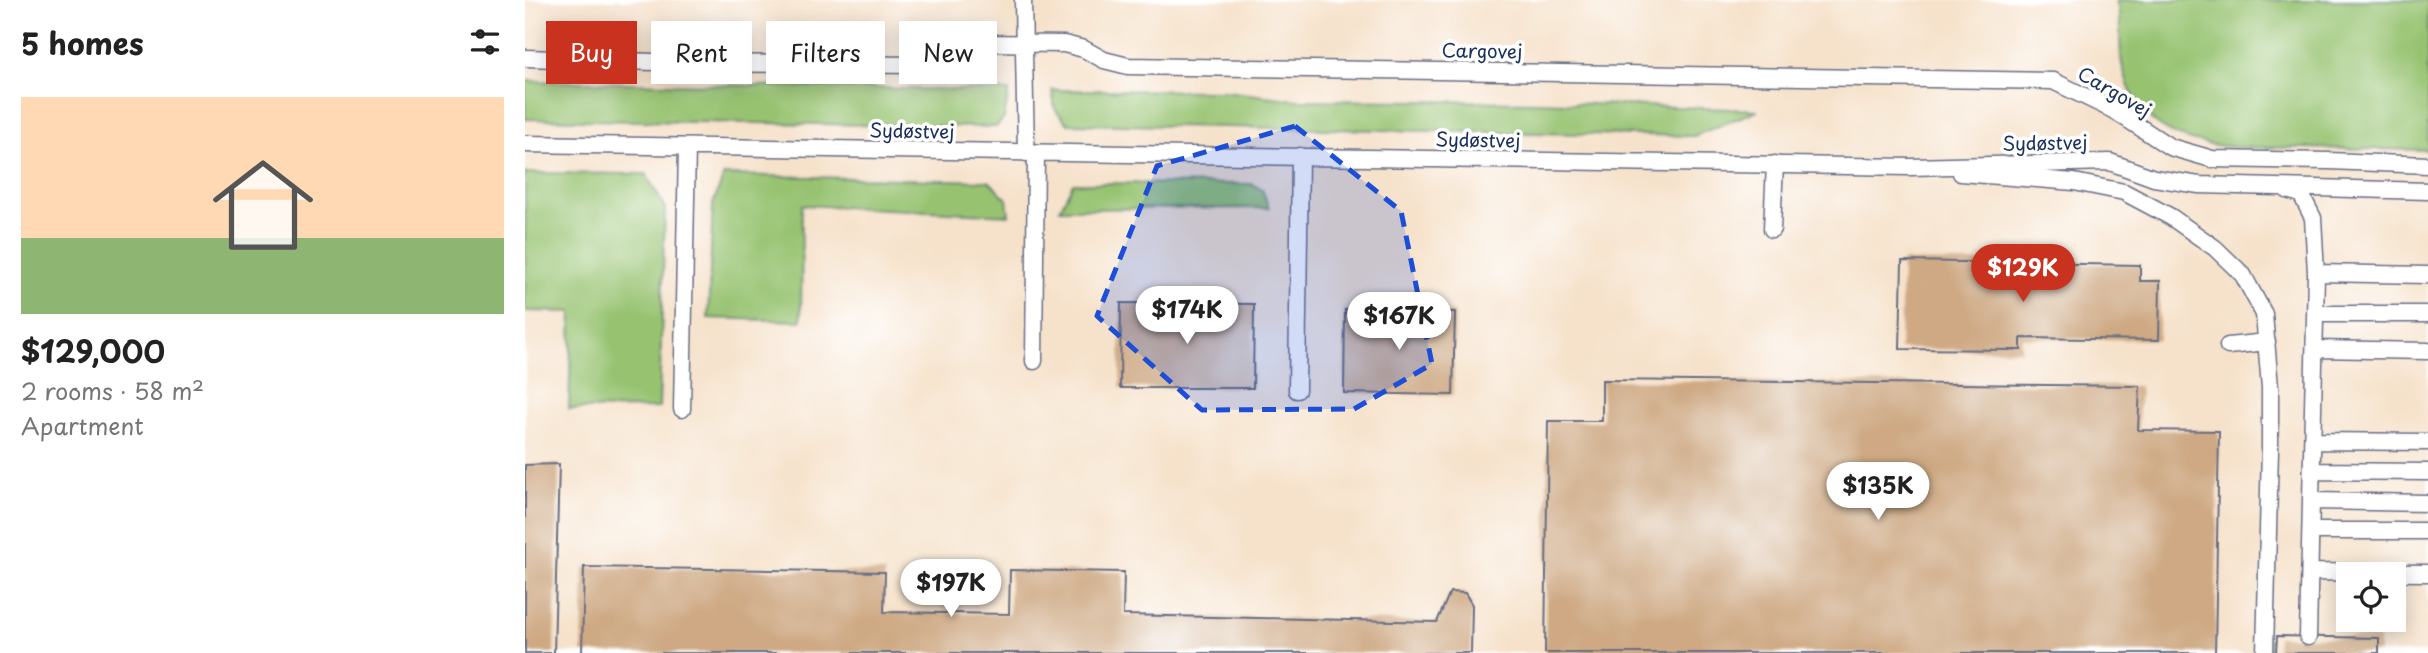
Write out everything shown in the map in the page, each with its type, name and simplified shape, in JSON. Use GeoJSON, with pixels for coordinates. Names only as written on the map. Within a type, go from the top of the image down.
{"type":"FeatureCollection","features":[{"type":"Feature","properties":{"kind":"lane"},"geometry":{"type":"LineString","coordinates":[[1023,0],[1023,44],[1031,153],[1034,361]]}},
{"type":"Feature","properties":{"kind":"lane","name":"Cargovej"},"geometry":{"type":"LineString","coordinates":[[525,58],[687,63],[918,65],[951,57],[979,43],[1064,44],[1084,49],[1104,60],[1128,66],[2053,81],[2115,111],[2170,147],[2212,159],[2428,165]]}},
{"type":"Feature","properties":{"kind":"lane","name":"Sydøstvej"},"geometry":{"type":"LineString","coordinates":[[525,144],[1910,167],[2111,162],[2154,178],[2199,185],[2428,191]]}},
{"type":"Feature","properties":{"kind":"lane"},"geometry":{"type":"LineString","coordinates":[[682,409],[687,147]]}},
{"type":"Feature","properties":{"kind":"lane"},"geometry":{"type":"LineString","coordinates":[[1297,390],[1300,156]]}},
{"type":"Feature","properties":{"kind":"lane"},"geometry":{"type":"LineString","coordinates":[[1772,229],[1775,164]]}},
{"type":"Feature","properties":{"kind":"lane"},"geometry":{"type":"LineString","coordinates":[[1910,167],[1994,177],[2074,182],[2125,192],[2171,217],[2215,248],[2243,275],[2264,314],[2267,342],[2270,449],[2265,653]]}},
{"type":"Feature","properties":{"kind":"lane"},"geometry":{"type":"LineString","coordinates":[[2279,187],[2301,194],[2313,218],[2316,273],[2308,637]]}},
{"type":"Feature","properties":{"kind":"lane"},"geometry":{"type":"LineString","coordinates":[[2316,273],[2428,275]]}},
{"type":"Feature","properties":{"kind":"lane"},"geometry":{"type":"LineString","coordinates":[[2315,314],[2428,314]]}},
{"type":"Feature","properties":{"kind":"lane"},"geometry":{"type":"LineString","coordinates":[[2228,346],[2267,342]]}},
{"type":"Feature","properties":{"kind":"lane"},"geometry":{"type":"LineString","coordinates":[[2315,349],[2428,351]]}},
{"type":"Feature","properties":{"kind":"lane"},"geometry":{"type":"LineString","coordinates":[[2313,441],[2428,442]]}},
{"type":"Feature","properties":{"kind":"lane"},"geometry":{"type":"LineString","coordinates":[[2313,471],[2428,472]]}},
{"type":"Feature","properties":{"kind":"lane"},"geometry":{"type":"LineString","coordinates":[[2313,501],[2428,503]]}},
{"type":"Feature","properties":{"kind":"lane"},"geometry":{"type":"LineString","coordinates":[[2312,531],[2428,531]]}},
{"type":"Feature","properties":{"kind":"lane"},"geometry":{"type":"LineString","coordinates":[[2310,572],[2428,573]]}},
{"type":"Feature","properties":{"kind":"highlighted area"},"geometry":{"type":"Polygon","coordinates":[[[1295,126],[1401,211],[1432,364],[1354,409],[1202,410],[1097,316],[1157,166],[1295,126]]]}},
{"type":"Feature","properties":{"kind":"green space"},"geometry":{"type":"Polygon","coordinates":[[[2116,0],[2428,0],[2428,150],[2232,147],[2176,135],[2147,116],[2128,85],[2122,64],[2116,0]]]}},
{"type":"Feature","properties":{"kind":"green space"},"geometry":{"type":"Polygon","coordinates":[[[525,81],[546,81],[546,84],[1009,91],[1004,118],[996,127],[525,119],[525,81]]]}},
{"type":"Feature","properties":{"kind":"green space"},"geometry":{"type":"Polygon","coordinates":[[[1052,90],[1225,91],[1297,100],[1539,102],[1758,110],[1694,136],[1068,124],[1055,109],[1052,90]]]}},
{"type":"Feature","properties":{"kind":"green space"},"geometry":{"type":"Polygon","coordinates":[[[525,173],[646,174],[665,208],[659,408],[569,409],[572,312],[525,311],[525,173]]]}},
{"type":"Feature","properties":{"kind":"green space"},"geometry":{"type":"Polygon","coordinates":[[[724,175],[989,181],[1007,199],[1009,215],[802,205],[801,321],[708,318],[713,204],[724,175]]]}},
{"type":"Feature","properties":{"kind":"green space"},"geometry":{"type":"Polygon","coordinates":[[[1073,183],[1251,184],[1262,189],[1269,208],[1060,209],[1073,183]]]}},
{"type":"Feature","properties":{"kind":"building"},"geometry":{"type":"Polygon","coordinates":[[[1902,261],[2140,265],[2140,281],[2160,281],[2159,340],[2021,338],[2021,350],[1900,349],[1902,261]]]}},
{"type":"Feature","properties":{"kind":"building"},"geometry":{"type":"Polygon","coordinates":[[[1121,303],[1254,304],[1253,388],[1120,388],[1121,303]]]}},
{"type":"Feature","properties":{"kind":"building"},"geometry":{"type":"Polygon","coordinates":[[[1345,310],[1455,312],[1453,395],[1344,393],[1345,310]]]}},
{"type":"Feature","properties":{"kind":"building"},"geometry":{"type":"Polygon","coordinates":[[[1602,380],[2140,386],[2138,430],[2219,431],[2215,653],[1545,653],[1548,421],[1602,421],[1602,380]]]}},
{"type":"Feature","properties":{"kind":"building"},"geometry":{"type":"Polygon","coordinates":[[[559,464],[554,653],[525,653],[525,465],[559,464]]]}},
{"type":"Feature","properties":{"kind":"building"},"geometry":{"type":"Polygon","coordinates":[[[584,567],[885,572],[884,612],[1009,614],[1010,570],[1124,572],[1123,615],[1437,622],[1450,592],[1465,593],[1472,605],[1471,653],[582,653],[584,567]]]}},
{"type":"Feature","properties":{"kind":"building"},"geometry":{"type":"Polygon","coordinates":[[[2277,636],[2379,638],[2379,653],[2276,653],[2277,636]]]}}]}
